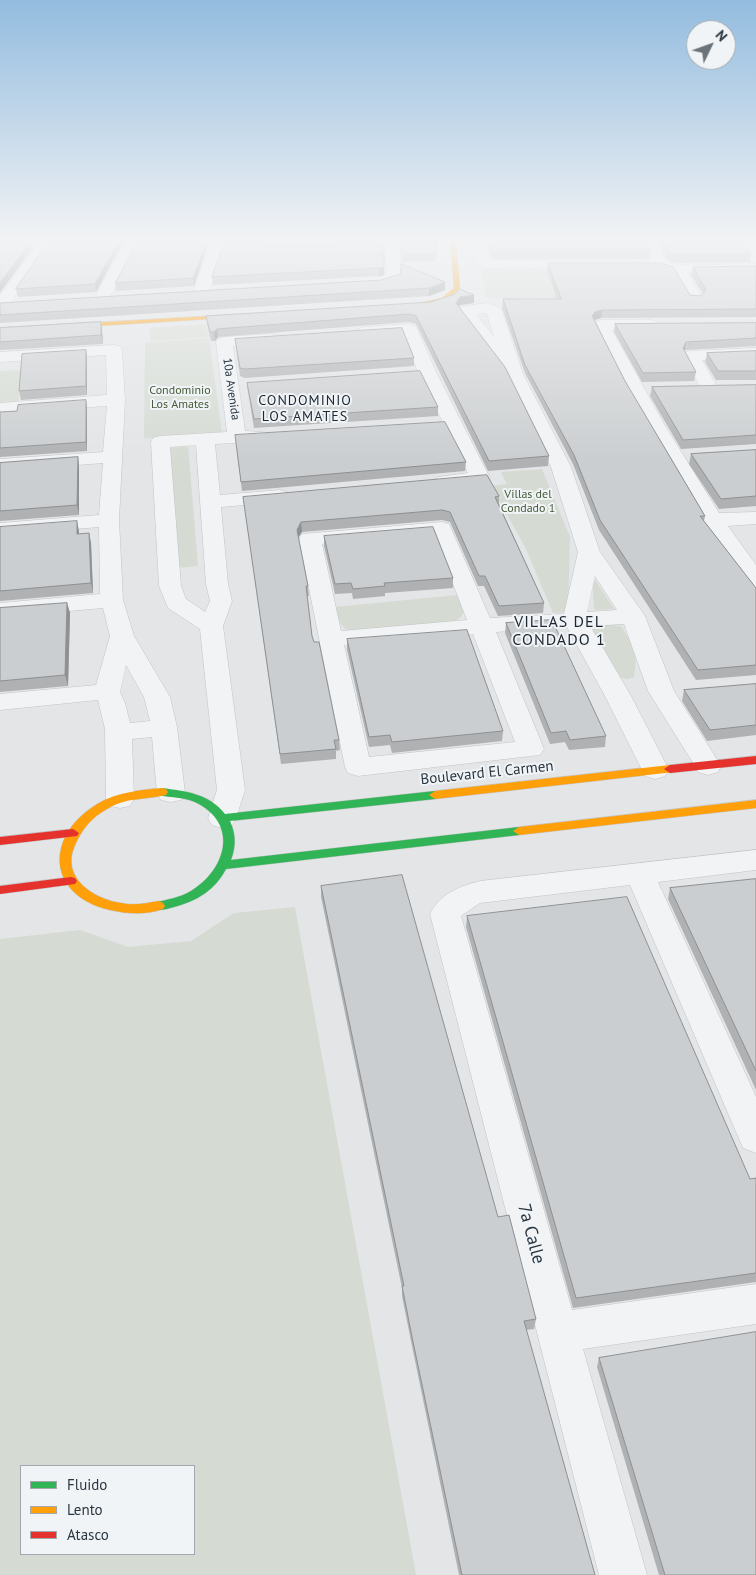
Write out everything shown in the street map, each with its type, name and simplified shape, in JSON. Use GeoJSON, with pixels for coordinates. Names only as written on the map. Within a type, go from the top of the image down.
{"type":"FeatureCollection","features":[{"type":"Feature","properties":{"kind":"main road"},"geometry":{"type":"LineString","coordinates":[[0,330],[250,314]]}},
{"type":"Feature","properties":{"kind":"main road","name":"Boulevard El Carmen"},"geometry":{"type":"LineString","coordinates":[[222,818],[756,760]]}},
{"type":"Feature","properties":{"kind":"main road"},"geometry":{"type":"LineString","coordinates":[[171,793],[186,795],[206,803],[222,818],[231,836],[229,856],[218,876],[197,893],[170,904],[139,909],[110,906],[85,895],[71,881],[64,864],[66,845],[75,827],[92,812],[120,798],[137,794],[171,793]]}},
{"type":"Feature","properties":{"kind":"main road"},"geometry":{"type":"LineString","coordinates":[[224,865],[756,804]]}},
{"type":"Feature","properties":{"kind":"main road"},"geometry":{"type":"LineString","coordinates":[[0,841],[73,833]]}},
{"type":"Feature","properties":{"kind":"main road"},"geometry":{"type":"LineString","coordinates":[[0,890],[71,881]]}},
{"type":"Feature","properties":{"kind":"street"},"geometry":{"type":"LineString","coordinates":[[669,325],[601,325],[644,389],[683,457],[712,520],[756,581]]}},
{"type":"Feature","properties":{"kind":"street"},"geometry":{"type":"LineString","coordinates":[[350,333],[409,329],[427,372],[480,478],[422,483]]}},
{"type":"Feature","properties":{"kind":"street","name":"10a Avenida"},"geometry":{"type":"LineString","coordinates":[[237,437],[232,386],[224,342],[292,337]]}},
{"type":"Feature","properties":{"kind":"street"},"geometry":{"type":"LineString","coordinates":[[0,358],[114,350],[116,400],[109,520],[112,600],[122,636],[157,697],[164,727],[171,793]]}},
{"type":"Feature","properties":{"kind":"street"},"geometry":{"type":"LineString","coordinates":[[709,388],[691,356],[756,353]]}},
{"type":"Feature","properties":{"kind":"street"},"geometry":{"type":"LineString","coordinates":[[408,373],[427,372]]}},
{"type":"Feature","properties":{"kind":"street"},"geometry":{"type":"LineString","coordinates":[[514,374],[561,467],[589,552],[633,616],[662,692],[708,766]]}},
{"type":"Feature","properties":{"kind":"street"},"geometry":{"type":"LineString","coordinates":[[232,386],[251,385]]}},
{"type":"Feature","properties":{"kind":"street"},"geometry":{"type":"LineString","coordinates":[[690,388],[728,387]]}},
{"type":"Feature","properties":{"kind":"street"},"geometry":{"type":"LineString","coordinates":[[0,408],[116,400]]}},
{"type":"Feature","properties":{"kind":"street"},"geometry":{"type":"LineString","coordinates":[[434,424],[454,423]]}},
{"type":"Feature","properties":{"kind":"street"},"geometry":{"type":"LineString","coordinates":[[211,626],[176,603],[170,586],[160,442],[276,434]]}},
{"type":"Feature","properties":{"kind":"street"},"geometry":{"type":"LineString","coordinates":[[205,439],[217,584],[221,600],[211,626],[231,790],[222,818]]}},
{"type":"Feature","properties":{"kind":"street"},"geometry":{"type":"LineString","coordinates":[[0,465],[112,457]]}},
{"type":"Feature","properties":{"kind":"street"},"geometry":{"type":"LineString","coordinates":[[210,502],[296,494]]}},
{"type":"Feature","properties":{"kind":"street"},"geometry":{"type":"LineString","coordinates":[[712,520],[756,518]]}},
{"type":"Feature","properties":{"kind":"street"},"geometry":{"type":"LineString","coordinates":[[0,529],[109,520]]}},
{"type":"Feature","properties":{"kind":"street"},"geometry":{"type":"LineString","coordinates":[[442,528],[531,749],[358,767],[330,639],[310,539],[442,528]]}},
{"type":"Feature","properties":{"kind":"street"},"geometry":{"type":"LineString","coordinates":[[589,552],[574,619],[618,696],[655,770]]}},
{"type":"Feature","properties":{"kind":"street"},"geometry":{"type":"LineString","coordinates":[[0,610],[112,600]]}},
{"type":"Feature","properties":{"kind":"street"},"geometry":{"type":"LineString","coordinates":[[330,639],[481,626],[633,616]]}},
{"type":"Feature","properties":{"kind":"street"},"geometry":{"type":"LineString","coordinates":[[120,798],[118,733],[114,703],[107,692],[122,636]]}},
{"type":"Feature","properties":{"kind":"street"},"geometry":{"type":"LineString","coordinates":[[618,696],[691,690]]}},
{"type":"Feature","properties":{"kind":"street"},"geometry":{"type":"LineString","coordinates":[[0,702],[107,692]]}},
{"type":"Feature","properties":{"kind":"street"},"geometry":{"type":"LineString","coordinates":[[118,733],[164,727]]}},
{"type":"Feature","properties":{"kind":"street"},"geometry":{"type":"LineString","coordinates":[[756,860],[640,874],[756,1137]]}},
{"type":"Feature","properties":{"kind":"street","name":"7a Calle"},"geometry":{"type":"LineString","coordinates":[[623,1575],[445,914],[460,898],[480,892],[640,874]]}},
{"type":"Feature","properties":{"kind":"street"},"geometry":{"type":"LineString","coordinates":[[558,1332],[756,1304]]}},
{"type":"Feature","properties":{"kind":"green space"},"geometry":{"type":"Polygon","coordinates":[[[206,324],[209,337],[151,341],[149,328],[206,324]]]}},
{"type":"Feature","properties":{"kind":"green space","name":"Condominio Los Amates"},"geometry":{"type":"Polygon","coordinates":[[[209,338],[222,433],[144,438],[145,343],[209,338]]]}},
{"type":"Feature","properties":{"kind":"green space"},"geometry":{"type":"Polygon","coordinates":[[[21,370],[18,406],[0,407],[0,371],[21,370]]]}},
{"type":"Feature","properties":{"kind":"green space","name":"Condominio Los Amates"},"geometry":{"type":"Polygon","coordinates":[[[188,446],[198,566],[177,568],[170,447],[188,446]]]}},
{"type":"Feature","properties":{"kind":"green space","name":"Villas del Condado 1"},"geometry":{"type":"Polygon","coordinates":[[[542,469],[570,537],[568,612],[553,613],[525,547],[491,486],[507,484],[501,472],[542,469]]]}},
{"type":"Feature","properties":{"kind":"green space"},"geometry":{"type":"Polygon","coordinates":[[[592,575],[614,609],[594,610],[592,575]]]}},
{"type":"Feature","properties":{"kind":"green space"},"geometry":{"type":"Polygon","coordinates":[[[458,595],[464,611],[461,617],[455,621],[351,631],[341,625],[335,607],[458,595]]]}},
{"type":"Feature","properties":{"kind":"green space"},"geometry":{"type":"Polygon","coordinates":[[[604,624],[621,626],[629,639],[635,656],[634,677],[628,679],[621,678],[592,630],[596,626],[604,624]]]}},
{"type":"Feature","properties":{"kind":"green space"},"geometry":{"type":"Polygon","coordinates":[[[295,907],[416,1575],[0,1575],[0,939],[80,930],[128,947],[191,941],[234,913],[295,907]]]}},
{"type":"Feature","properties":{"kind":"building"},"geometry":{"type":"Polygon","coordinates":[[[403,314],[217,329],[214,332],[210,332],[206,316],[403,314]]]}},
{"type":"Feature","properties":{"kind":"building"},"geometry":{"type":"Polygon","coordinates":[[[411,314],[465,314],[505,367],[549,456],[489,461],[416,316],[411,314]]]}},
{"type":"Feature","properties":{"kind":"building"},"geometry":{"type":"Polygon","coordinates":[[[508,314],[593,314],[592,316],[625,381],[705,516],[700,516],[756,588],[756,665],[698,670],[600,520],[574,455],[525,365],[508,314]]]}},
{"type":"Feature","properties":{"kind":"building"},"geometry":{"type":"Polygon","coordinates":[[[101,322],[101,335],[0,342],[0,328],[101,322]]]}},
{"type":"Feature","properties":{"kind":"building"},"geometry":{"type":"Polygon","coordinates":[[[756,323],[756,338],[686,342],[683,348],[696,372],[643,373],[615,324],[756,323]]]}},
{"type":"Feature","properties":{"kind":"building"},"geometry":{"type":"Polygon","coordinates":[[[402,328],[414,358],[245,369],[240,368],[235,339],[402,328]]]}},
{"type":"Feature","properties":{"kind":"building"},"geometry":{"type":"Polygon","coordinates":[[[86,350],[86,386],[19,391],[22,354],[86,350]]]}},
{"type":"Feature","properties":{"kind":"building"},"geometry":{"type":"Polygon","coordinates":[[[756,351],[756,371],[718,371],[707,353],[756,351]]]}},
{"type":"Feature","properties":{"kind":"building"},"geometry":{"type":"Polygon","coordinates":[[[420,371],[438,407],[254,419],[247,383],[420,371]]]}},
{"type":"Feature","properties":{"kind":"building"},"geometry":{"type":"Polygon","coordinates":[[[756,385],[756,435],[683,440],[652,387],[756,385]]]}},
{"type":"Feature","properties":{"kind":"building"},"geometry":{"type":"Polygon","coordinates":[[[86,400],[86,442],[0,448],[0,412],[17,411],[18,405],[86,400]]]}},
{"type":"Feature","properties":{"kind":"building"},"geometry":{"type":"Polygon","coordinates":[[[445,422],[466,462],[241,482],[235,435],[445,422]]]}},
{"type":"Feature","properties":{"kind":"building"},"geometry":{"type":"Polygon","coordinates":[[[756,450],[756,496],[721,499],[691,454],[756,450]]]}},
{"type":"Feature","properties":{"kind":"building"},"geometry":{"type":"Polygon","coordinates":[[[78,457],[77,505],[0,511],[0,463],[78,457]]]}},
{"type":"Feature","properties":{"kind":"building"},"geometry":{"type":"Polygon","coordinates":[[[487,475],[499,496],[495,497],[544,603],[499,606],[485,576],[479,576],[450,512],[442,510],[301,522],[297,530],[308,586],[306,586],[312,636],[314,642],[319,642],[339,740],[334,740],[336,749],[280,754],[243,497],[487,475]]]}},
{"type":"Feature","properties":{"kind":"building"},"geometry":{"type":"Polygon","coordinates":[[[77,521],[77,534],[89,533],[91,583],[0,591],[0,527],[77,521]]]}},
{"type":"Feature","properties":{"kind":"building"},"geometry":{"type":"Polygon","coordinates":[[[433,527],[453,578],[384,583],[385,586],[353,589],[351,583],[335,584],[324,536],[433,527]]]}},
{"type":"Feature","properties":{"kind":"building"},"geometry":{"type":"Polygon","coordinates":[[[67,603],[65,675],[0,681],[0,608],[67,603]]]}},
{"type":"Feature","properties":{"kind":"building"},"geometry":{"type":"Polygon","coordinates":[[[552,620],[606,736],[570,740],[566,731],[551,733],[506,623],[552,620]]]}},
{"type":"Feature","properties":{"kind":"building"},"geometry":{"type":"Polygon","coordinates":[[[467,630],[503,731],[392,742],[390,735],[369,737],[347,639],[467,630]]]}},
{"type":"Feature","properties":{"kind":"building"},"geometry":{"type":"Polygon","coordinates":[[[756,684],[756,725],[710,730],[684,690],[756,684]]]}},
{"type":"Feature","properties":{"kind":"building"},"geometry":{"type":"Polygon","coordinates":[[[402,875],[498,1217],[509,1215],[536,1319],[524,1321],[595,1575],[462,1575],[321,886],[402,875]]]}},
{"type":"Feature","properties":{"kind":"building"},"geometry":{"type":"Polygon","coordinates":[[[756,879],[756,1071],[670,888],[756,879]]]}},
{"type":"Feature","properties":{"kind":"building"},"geometry":{"type":"Polygon","coordinates":[[[627,897],[750,1179],[756,1178],[756,1273],[576,1298],[467,916],[627,897]]]}},
{"type":"Feature","properties":{"kind":"building"},"geometry":{"type":"Polygon","coordinates":[[[756,1332],[756,1575],[665,1575],[599,1358],[756,1332]]]}},
{"type":"Feature","properties":{"kind":"traffic: fast"},"geometry":{"type":"LineString","coordinates":[[159,906],[174,903],[196,894],[218,873],[225,861],[229,848],[229,835],[225,822],[217,811],[198,799],[162,792]]}},
{"type":"Feature","properties":{"kind":"traffic: fast"},"geometry":{"type":"LineString","coordinates":[[222,818],[435,795]]}},
{"type":"Feature","properties":{"kind":"traffic: fast"},"geometry":{"type":"LineString","coordinates":[[224,865],[519,831]]}},
{"type":"Feature","properties":{"kind":"traffic: slow"},"geometry":{"type":"LineString","coordinates":[[0,330],[243,315]]}},
{"type":"Feature","properties":{"kind":"traffic: slow"},"geometry":{"type":"LineString","coordinates":[[435,795],[670,769]]}},
{"type":"Feature","properties":{"kind":"traffic: slow"},"geometry":{"type":"LineString","coordinates":[[159,906],[126,909],[94,900],[74,884],[68,874],[65,862],[67,849],[73,835],[86,818],[98,809],[122,797],[162,792]]}},
{"type":"Feature","properties":{"kind":"traffic: slow"},"geometry":{"type":"LineString","coordinates":[[519,831],[756,804]]}},
{"type":"Feature","properties":{"kind":"traffic: jam"},"geometry":{"type":"LineString","coordinates":[[670,769],[756,760]]}},
{"type":"Feature","properties":{"kind":"traffic: jam"},"geometry":{"type":"LineString","coordinates":[[0,841],[73,833]]}},
{"type":"Feature","properties":{"kind":"traffic: jam"},"geometry":{"type":"LineString","coordinates":[[0,890],[71,881]]}},
{"type":"Feature","properties":{"kind":"district","name":"CONDOMINIO LOS AMATES"},"geometry":{"type":"Point","coordinates":[305,410]}},
{"type":"Feature","properties":{"kind":"district","name":"VILLAS DEL CONDADO 1"},"geometry":{"type":"Point","coordinates":[559,631]}}]}
